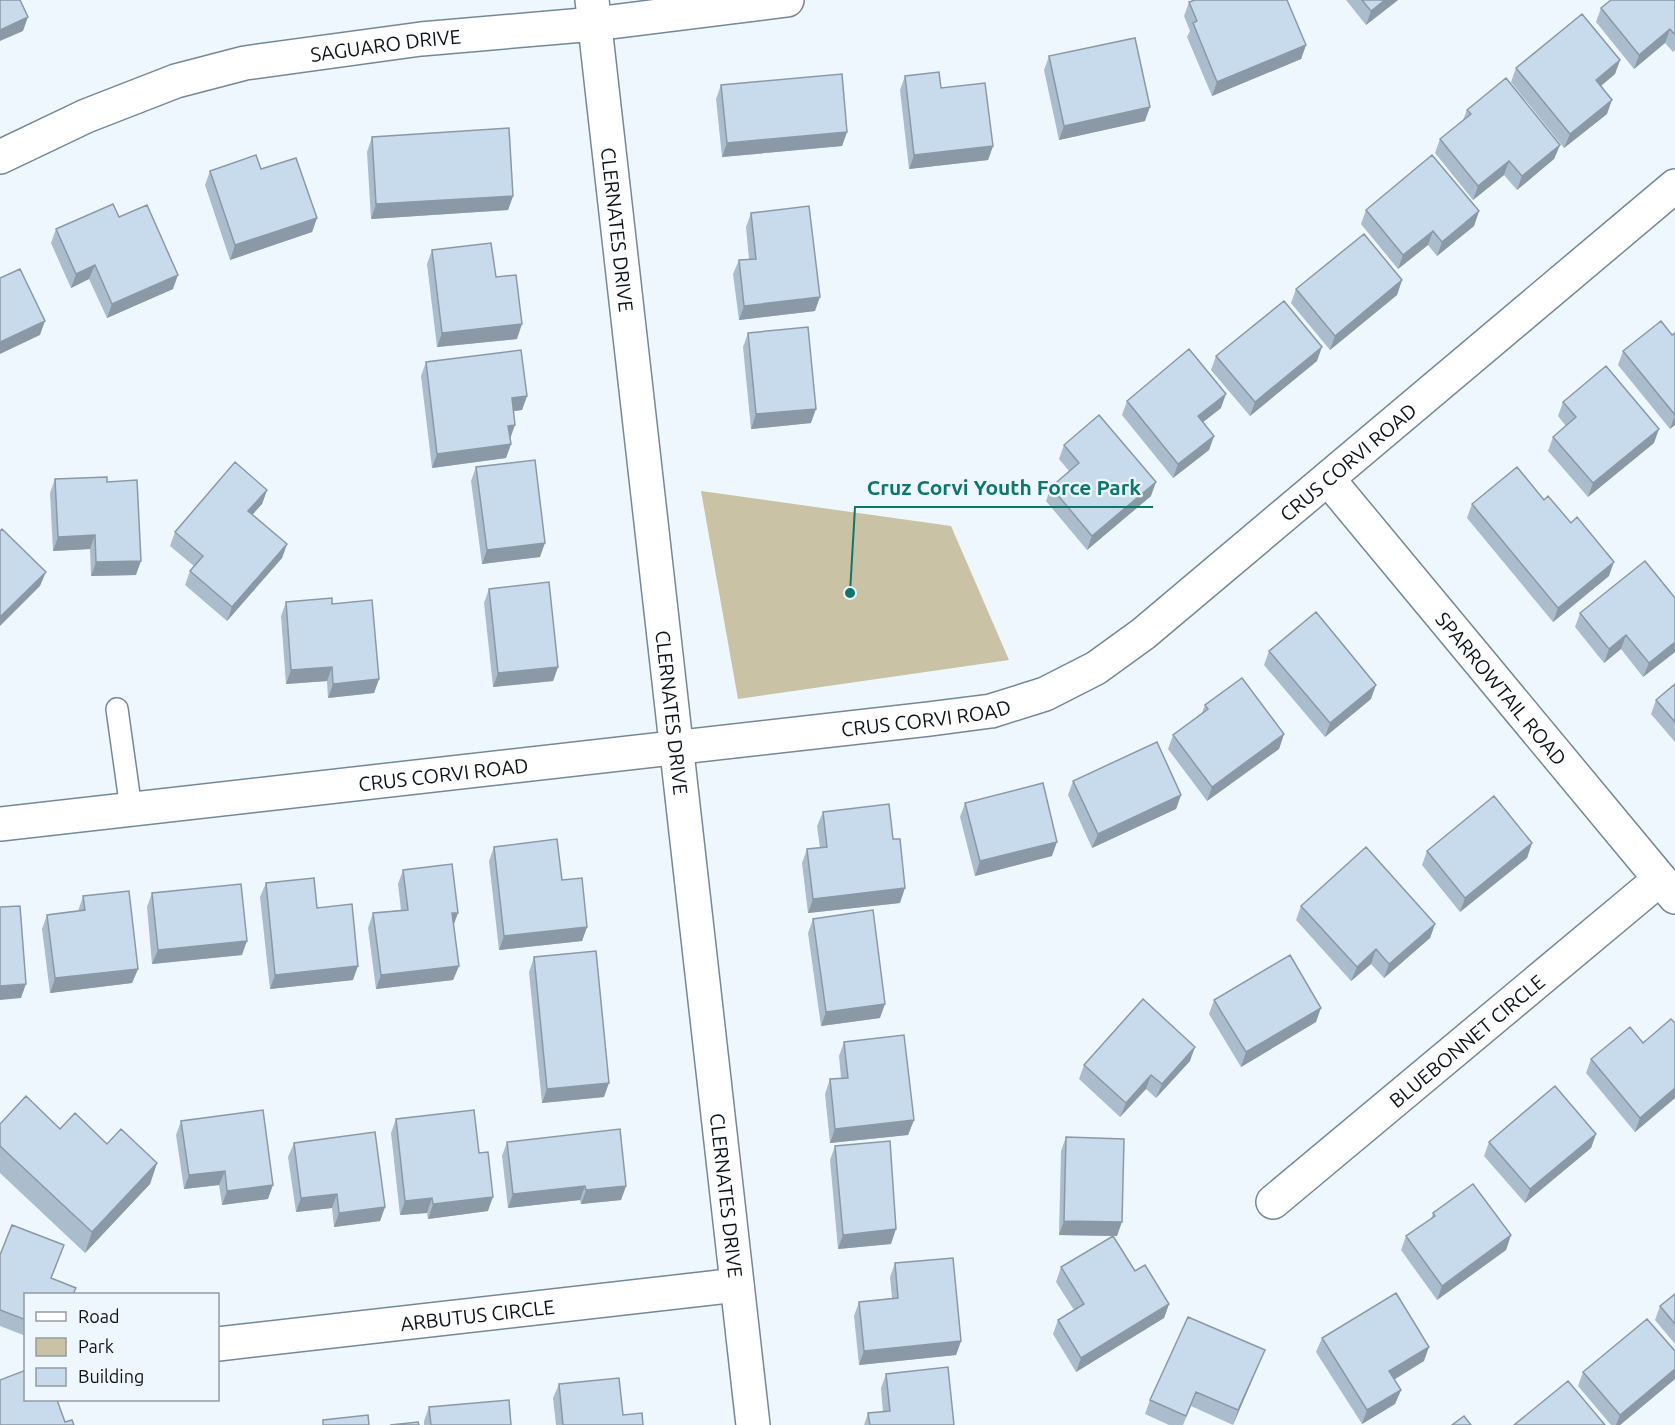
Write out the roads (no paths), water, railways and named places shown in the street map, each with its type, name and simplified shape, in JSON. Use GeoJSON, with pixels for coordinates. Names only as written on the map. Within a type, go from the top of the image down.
{"type":"FeatureCollection","features":[{"type":"Feature","properties":{"kind":"street","name":"SAGUARO DRIVE"},"geometry":{"type":"LineString","coordinates":[[0,157],[96,112],[176,81],[245,63],[594,12],[787,0]]}},
{"type":"Feature","properties":{"kind":"street","name":"CLERNATES DRIVE"},"geometry":{"type":"LineString","coordinates":[[594,12],[753,1425]]}},
{"type":"Feature","properties":{"kind":"street","name":"CRUS CORVI ROAD"},"geometry":{"type":"LineString","coordinates":[[0,824],[991,711],[1045,694],[1095,668],[1143,634],[1675,186]]}},
{"type":"Feature","properties":{"kind":"street","name":"SPARROWTAIL ROAD"},"geometry":{"type":"LineString","coordinates":[[1328,479],[1667,888]]}},
{"type":"Feature","properties":{"kind":"street","name":"BLUEBONNET CIRCLE"},"geometry":{"type":"LineString","coordinates":[[1273,1202],[1667,888]]}},
{"type":"Feature","properties":{"kind":"street","name":"ARBUTUS CIRCLE"},"geometry":{"type":"LineString","coordinates":[[219,1344],[737,1286]]}},
{"type":"Feature","properties":{"kind":"lane"},"geometry":{"type":"LineString","coordinates":[[117,709],[131,808]]}},
{"type":"Feature","properties":{"kind":"place","name":"Cruz Corvi Youth Force Park"},"geometry":{"type":"Point","coordinates":[850,593]}}]}
